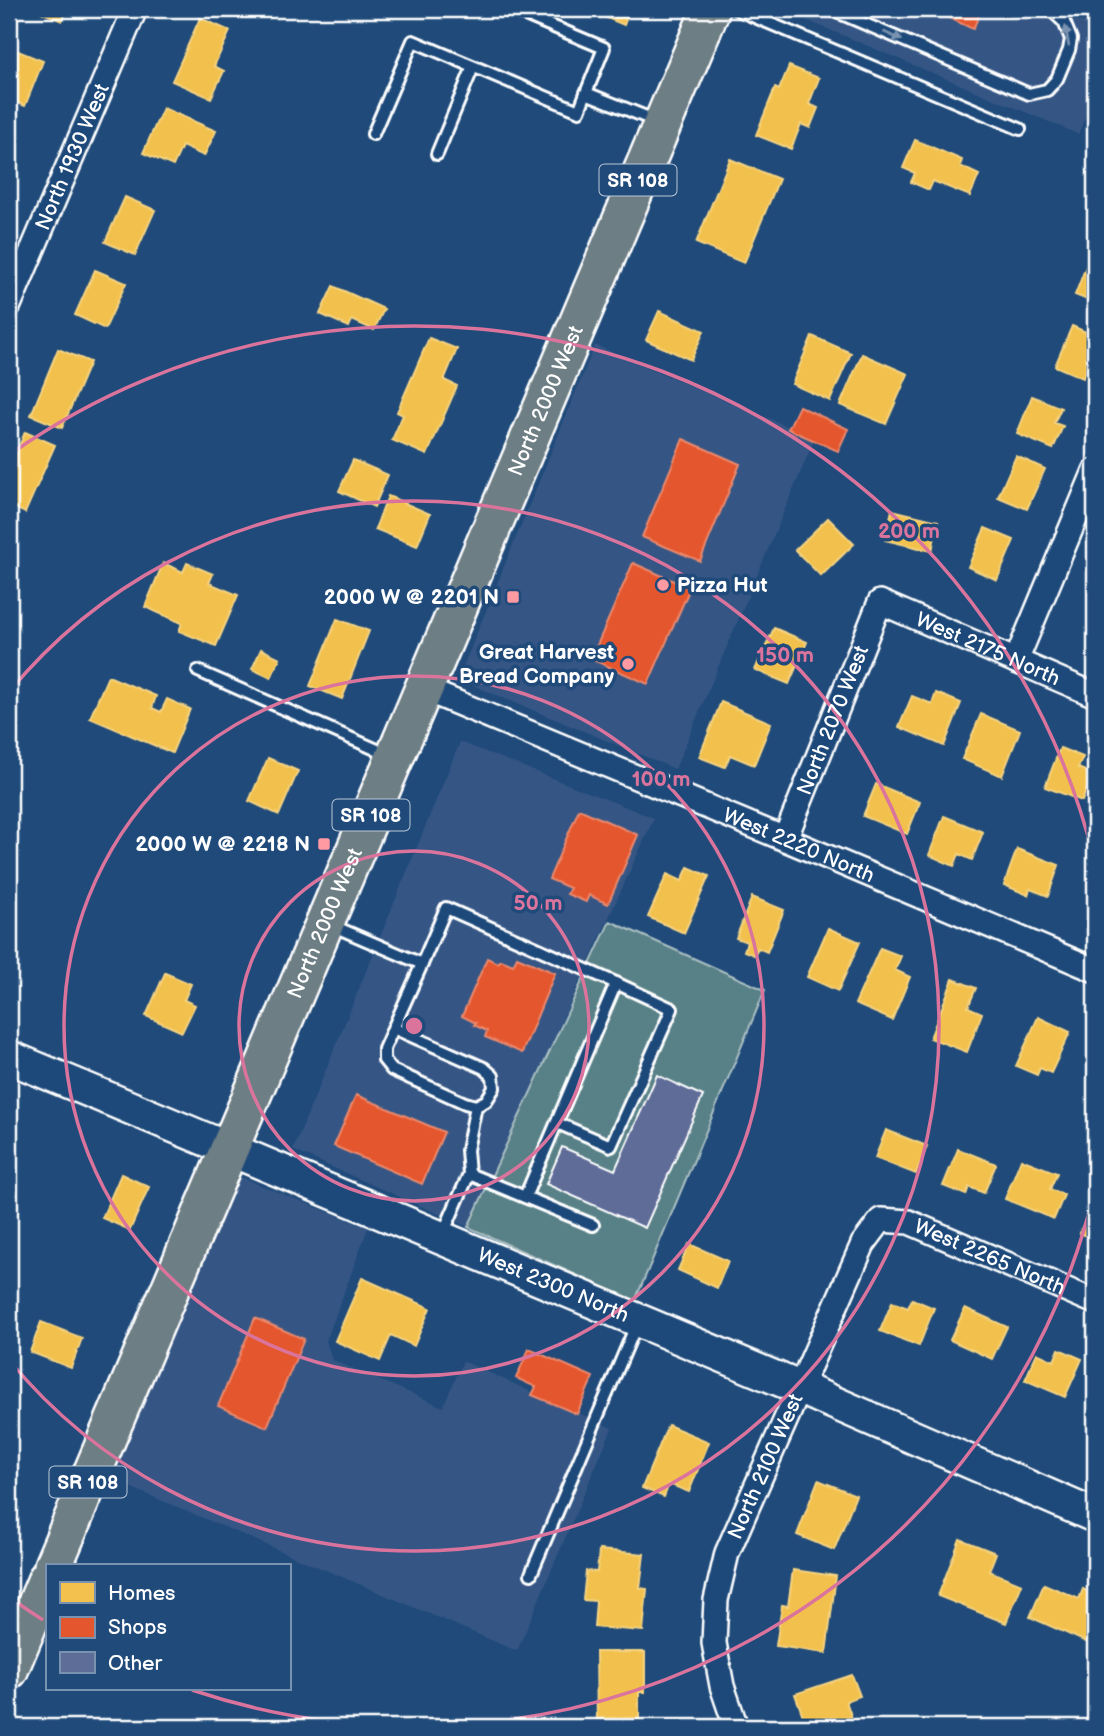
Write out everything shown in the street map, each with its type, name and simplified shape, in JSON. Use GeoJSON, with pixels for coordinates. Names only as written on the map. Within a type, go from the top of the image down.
{"type":"FeatureCollection","features":[{"type":"Feature","properties":{"kind":"main road","name":"North 2000 West"},"geometry":{"type":"LineString","coordinates":[[53,1564],[711,9]]}},
{"type":"Feature","properties":{"kind":"main road"},"geometry":{"type":"LineString","coordinates":[[9,1670],[46,1581]]}},
{"type":"Feature","properties":{"kind":"street","name":"North 1930 West"},"geometry":{"type":"LineString","coordinates":[[9,305],[18,257],[135,9]]}},
{"type":"Feature","properties":{"kind":"street"},"geometry":{"type":"LineString","coordinates":[[1016,661],[1095,471]]}},
{"type":"Feature","properties":{"kind":"street","name":"West 2175 North"},"geometry":{"type":"LineString","coordinates":[[880,603],[1095,695]]}},
{"type":"Feature","properties":{"kind":"street","name":"North 2070 West"},"geometry":{"type":"LineString","coordinates":[[785,839],[880,603]]}},
{"type":"Feature","properties":{"kind":"street","name":"West 2220 North"},"geometry":{"type":"LineString","coordinates":[[424,689],[1095,970]]}},
{"type":"Feature","properties":{"kind":"street","name":"West 2300 North"},"geometry":{"type":"LineString","coordinates":[[9,1057],[800,1388],[1095,1516]]}},
{"type":"Feature","properties":{"kind":"street","name":"West 2265 North"},"geometry":{"type":"LineString","coordinates":[[881,1220],[909,1222],[1095,1302]]}},
{"type":"Feature","properties":{"kind":"street","name":"North 2100 West"},"geometry":{"type":"LineString","coordinates":[[736,1727],[722,1686],[714,1643],[716,1600],[727,1553],[863,1244],[881,1220]]}},
{"type":"Feature","properties":{"kind":"lane"},"geometry":{"type":"LineString","coordinates":[[373,134],[413,41],[579,111],[604,48],[511,9]]}},
{"type":"Feature","properties":{"kind":"lane"},"geometry":{"type":"LineString","coordinates":[[736,9],[1020,129]]}},
{"type":"Feature","properties":{"kind":"lane"},"geometry":{"type":"LineString","coordinates":[[830,9],[1030,94],[1047,90],[1057,79],[1069,50],[1071,39],[1064,22],[1050,9]]}},
{"type":"Feature","properties":{"kind":"lane"},"geometry":{"type":"LineString","coordinates":[[437,154],[473,67]]}},
{"type":"Feature","properties":{"kind":"lane"},"geometry":{"type":"LineString","coordinates":[[586,93],[662,124]]}},
{"type":"Feature","properties":{"kind":"lane"},"geometry":{"type":"LineString","coordinates":[[198,671],[395,758]]}},
{"type":"Feature","properties":{"kind":"lane"},"geometry":{"type":"LineString","coordinates":[[393,1028],[484,1068],[493,1076],[494,1088],[486,1101],[476,1105],[465,1103],[392,1070],[384,1060],[384,1049],[393,1028],[422,964],[446,908],[672,1009],[611,1146],[557,1123]]}},
{"type":"Feature","properties":{"kind":"lane"},"geometry":{"type":"LineString","coordinates":[[325,922],[422,964]]}},
{"type":"Feature","properties":{"kind":"lane"},"geometry":{"type":"LineString","coordinates":[[525,1197],[616,983]]}},
{"type":"Feature","properties":{"kind":"lane"},"geometry":{"type":"LineString","coordinates":[[441,1238],[469,1174],[467,1150],[476,1105]]}},
{"type":"Feature","properties":{"kind":"lane"},"geometry":{"type":"LineString","coordinates":[[469,1174],[593,1225]]}},
{"type":"Feature","properties":{"kind":"lane"},"geometry":{"type":"LineString","coordinates":[[531,1574],[638,1321]]}},
{"type":"Feature","properties":{"kind":"shaded area"},"geometry":{"type":"Polygon","coordinates":[[[780,9],[1095,9],[1095,94],[1078,134],[780,9]]]}},
{"type":"Feature","properties":{"kind":"shaded area"},"geometry":{"type":"Polygon","coordinates":[[[595,345],[815,438],[675,769],[458,679],[595,345]]]}},
{"type":"Feature","properties":{"kind":"shaded area"},"geometry":{"type":"Polygon","coordinates":[[[460,742],[654,818],[468,1227],[293,1150],[460,742]]]}},
{"type":"Feature","properties":{"kind":"shaded area"},"geometry":{"type":"Polygon","coordinates":[[[240,1177],[368,1228],[326,1341],[332,1360],[443,1407],[463,1361],[612,1428],[517,1651],[111,1479],[240,1177]]]}},
{"type":"Feature","properties":{"kind":"green space"},"geometry":{"type":"Polygon","coordinates":[[[610,921],[765,990],[635,1301],[468,1227],[610,921]]]}},
{"type":"Feature","properties":{"kind":"building: Homes"},"geometry":{"type":"Polygon","coordinates":[[[34,9],[68,9],[62,21],[34,9]]]}},
{"type":"Feature","properties":{"kind":"building: Homes"},"geometry":{"type":"Polygon","coordinates":[[[630,9],[624,25],[590,11],[630,9]]]}},
{"type":"Feature","properties":{"kind":"building: Homes"},"geometry":{"type":"Polygon","coordinates":[[[200,18],[230,31],[214,66],[224,71],[211,98],[172,81],[200,18]]]}},
{"type":"Feature","properties":{"kind":"building: Homes"},"geometry":{"type":"Polygon","coordinates":[[[13,49],[43,61],[25,106],[9,99],[9,60],[13,49]]]}},
{"type":"Feature","properties":{"kind":"building: Homes"},"geometry":{"type":"Polygon","coordinates":[[[789,66],[819,78],[809,104],[818,108],[810,128],[801,124],[791,149],[756,135],[775,88],[779,90],[789,66]]]}},
{"type":"Feature","properties":{"kind":"building: Homes"},"geometry":{"type":"Polygon","coordinates":[[[163,108],[216,131],[204,156],[182,146],[173,166],[143,153],[163,108]]]}},
{"type":"Feature","properties":{"kind":"building: Homes"},"geometry":{"type":"Polygon","coordinates":[[[915,140],[962,160],[960,166],[979,175],[970,196],[933,181],[929,190],[911,182],[915,173],[903,168],[915,140]]]}},
{"type":"Feature","properties":{"kind":"building: Homes"},"geometry":{"type":"Polygon","coordinates":[[[730,159],[779,179],[744,263],[696,243],[730,159]]]}},
{"type":"Feature","properties":{"kind":"building: Homes"},"geometry":{"type":"Polygon","coordinates":[[[125,197],[155,210],[135,255],[105,242],[125,197]]]}},
{"type":"Feature","properties":{"kind":"building: Homes"},"geometry":{"type":"Polygon","coordinates":[[[1090,256],[1095,258],[1095,303],[1075,295],[1090,256]]]}},
{"type":"Feature","properties":{"kind":"building: Homes"},"geometry":{"type":"Polygon","coordinates":[[[95,270],[126,283],[105,329],[75,315],[95,270]]]}},
{"type":"Feature","properties":{"kind":"building: Homes"},"geometry":{"type":"Polygon","coordinates":[[[333,286],[384,309],[374,330],[352,320],[349,327],[320,314],[333,286]]]}},
{"type":"Feature","properties":{"kind":"building: Homes"},"geometry":{"type":"Polygon","coordinates":[[[659,311],[704,331],[691,360],[646,340],[659,311]]]}},
{"type":"Feature","properties":{"kind":"building: Homes"},"geometry":{"type":"Polygon","coordinates":[[[1072,326],[1095,336],[1095,350],[1083,378],[1055,366],[1072,326]]]}},
{"type":"Feature","properties":{"kind":"building: Homes"},"geometry":{"type":"Polygon","coordinates":[[[812,336],[851,353],[830,401],[792,384],[812,336]]]}},
{"type":"Feature","properties":{"kind":"building: Homes"},"geometry":{"type":"Polygon","coordinates":[[[429,338],[457,349],[444,380],[457,386],[427,455],[392,440],[403,415],[397,412],[429,338]]]}},
{"type":"Feature","properties":{"kind":"building: Homes"},"geometry":{"type":"Polygon","coordinates":[[[58,349],[90,362],[62,428],[31,415],[58,349]]]}},
{"type":"Feature","properties":{"kind":"building: Homes"},"geometry":{"type":"Polygon","coordinates":[[[862,354],[908,374],[886,424],[840,405],[862,354]]]}},
{"type":"Feature","properties":{"kind":"building: Homes"},"geometry":{"type":"Polygon","coordinates":[[[1032,396],[1061,408],[1054,423],[1063,426],[1053,449],[1017,434],[1032,396]]]}},
{"type":"Feature","properties":{"kind":"building: Homes"},"geometry":{"type":"Polygon","coordinates":[[[25,432],[55,445],[25,513],[9,505],[9,471],[25,432]]]}},
{"type":"Feature","properties":{"kind":"building: Homes"},"geometry":{"type":"Polygon","coordinates":[[[1016,456],[1045,469],[1027,509],[998,497],[1016,456]]]}},
{"type":"Feature","properties":{"kind":"building: Homes"},"geometry":{"type":"Polygon","coordinates":[[[353,460],[388,475],[374,507],[339,491],[353,460]]]}},
{"type":"Feature","properties":{"kind":"building: Homes"},"geometry":{"type":"Polygon","coordinates":[[[388,496],[430,514],[417,546],[375,529],[388,496]]]}},
{"type":"Feature","properties":{"kind":"building: Homes"},"geometry":{"type":"Polygon","coordinates":[[[892,510],[938,521],[932,551],[885,540],[892,510]]]}},
{"type":"Feature","properties":{"kind":"building: Homes"},"geometry":{"type":"Polygon","coordinates":[[[828,518],[854,544],[821,576],[795,550],[828,518]]]}},
{"type":"Feature","properties":{"kind":"building: Homes"},"geometry":{"type":"Polygon","coordinates":[[[985,528],[1014,540],[997,580],[968,567],[985,528]]]}},
{"type":"Feature","properties":{"kind":"building: Homes"},"geometry":{"type":"Polygon","coordinates":[[[163,563],[183,572],[187,563],[213,574],[209,583],[238,595],[216,646],[179,631],[182,623],[145,607],[163,563]]]}},
{"type":"Feature","properties":{"kind":"building: Homes"},"geometry":{"type":"Polygon","coordinates":[[[337,619],[369,631],[342,699],[310,686],[337,619]]]}},
{"type":"Feature","properties":{"kind":"building: Homes"},"geometry":{"type":"Polygon","coordinates":[[[774,628],[807,642],[789,684],[755,670],[774,628]]]}},
{"type":"Feature","properties":{"kind":"building: Homes"},"geometry":{"type":"Polygon","coordinates":[[[261,649],[280,658],[271,678],[252,669],[261,649]]]}},
{"type":"Feature","properties":{"kind":"building: Homes"},"geometry":{"type":"Polygon","coordinates":[[[108,676],[156,696],[152,708],[161,712],[167,699],[190,709],[172,753],[90,718],[108,676]]]}},
{"type":"Feature","properties":{"kind":"building: Homes"},"geometry":{"type":"Polygon","coordinates":[[[936,693],[961,703],[944,746],[899,727],[912,696],[932,704],[936,693]]]}},
{"type":"Feature","properties":{"kind":"building: Homes"},"geometry":{"type":"Polygon","coordinates":[[[721,702],[771,723],[754,765],[730,755],[725,767],[699,757],[721,702]]]}},
{"type":"Feature","properties":{"kind":"building: Homes"},"geometry":{"type":"Polygon","coordinates":[[[981,714],[1020,730],[1002,776],[962,759],[981,714]]]}},
{"type":"Feature","properties":{"kind":"building: Homes"},"geometry":{"type":"Polygon","coordinates":[[[1060,748],[1083,757],[1078,768],[1093,774],[1082,801],[1045,787],[1060,748]]]}},
{"type":"Feature","properties":{"kind":"building: Homes"},"geometry":{"type":"Polygon","coordinates":[[[268,758],[298,771],[279,815],[249,801],[268,758]]]}},
{"type":"Feature","properties":{"kind":"building: Homes"},"geometry":{"type":"Polygon","coordinates":[[[876,784],[920,802],[907,834],[863,816],[876,784]]]}},
{"type":"Feature","properties":{"kind":"building: Homes"},"geometry":{"type":"Polygon","coordinates":[[[944,816],[983,832],[972,860],[959,854],[954,866],[929,855],[944,816]]]}},
{"type":"Feature","properties":{"kind":"building: Homes"},"geometry":{"type":"Polygon","coordinates":[[[1017,849],[1059,865],[1048,896],[1030,889],[1028,895],[1004,885],[1017,849]]]}},
{"type":"Feature","properties":{"kind":"building: Homes"},"geometry":{"type":"Polygon","coordinates":[[[688,867],[709,876],[684,933],[648,917],[667,874],[682,881],[688,867]]]}},
{"type":"Feature","properties":{"kind":"building: Homes"},"geometry":{"type":"Polygon","coordinates":[[[752,897],[784,910],[767,952],[758,948],[754,955],[744,951],[747,942],[736,938],[752,897]]]}},
{"type":"Feature","properties":{"kind":"building: Homes"},"geometry":{"type":"Polygon","coordinates":[[[828,928],[860,942],[838,991],[807,977],[828,928]]]}},
{"type":"Feature","properties":{"kind":"building: Homes"},"geometry":{"type":"Polygon","coordinates":[[[880,948],[901,956],[895,970],[910,977],[892,1020],[855,1004],[880,948]]]}},
{"type":"Feature","properties":{"kind":"building: Homes"},"geometry":{"type":"Polygon","coordinates":[[[165,973],[191,984],[184,1000],[195,1005],[182,1032],[146,1016],[165,973]]]}},
{"type":"Feature","properties":{"kind":"building: Homes"},"geometry":{"type":"Polygon","coordinates":[[[953,979],[976,988],[968,1007],[982,1013],[967,1052],[930,1038],[953,979]]]}},
{"type":"Feature","properties":{"kind":"building: Homes"},"geometry":{"type":"Polygon","coordinates":[[[1038,1017],[1070,1032],[1051,1073],[1040,1068],[1037,1075],[1016,1066],[1038,1017]]]}},
{"type":"Feature","properties":{"kind":"building: Homes"},"geometry":{"type":"Polygon","coordinates":[[[886,1130],[927,1146],[916,1174],[875,1158],[886,1130]]]}},
{"type":"Feature","properties":{"kind":"building: Homes"},"geometry":{"type":"Polygon","coordinates":[[[958,1149],[996,1164],[984,1193],[969,1187],[966,1195],[943,1186],[958,1149]]]}},
{"type":"Feature","properties":{"kind":"building: Homes"},"geometry":{"type":"Polygon","coordinates":[[[1021,1159],[1057,1173],[1050,1189],[1064,1195],[1054,1219],[1005,1199],[1021,1159]]]}},
{"type":"Feature","properties":{"kind":"building: Homes"},"geometry":{"type":"Polygon","coordinates":[[[121,1174],[149,1187],[130,1230],[102,1218],[121,1174]]]}},
{"type":"Feature","properties":{"kind":"building: Homes"},"geometry":{"type":"Polygon","coordinates":[[[1092,1206],[1095,1208],[1095,1240],[1080,1233],[1092,1206]]]}},
{"type":"Feature","properties":{"kind":"building: Homes"},"geometry":{"type":"Polygon","coordinates":[[[689,1244],[728,1261],[717,1288],[678,1270],[689,1244]]]}},
{"type":"Feature","properties":{"kind":"building: Homes"},"geometry":{"type":"Polygon","coordinates":[[[362,1278],[430,1308],[414,1346],[391,1335],[380,1361],[335,1341],[362,1278]]]}},
{"type":"Feature","properties":{"kind":"building: Homes"},"geometry":{"type":"Polygon","coordinates":[[[912,1299],[934,1308],[919,1346],[880,1331],[892,1302],[908,1308],[912,1299]]]}},
{"type":"Feature","properties":{"kind":"building: Homes"},"geometry":{"type":"Polygon","coordinates":[[[965,1308],[1007,1327],[992,1359],[950,1340],[965,1308]]]}},
{"type":"Feature","properties":{"kind":"building: Homes"},"geometry":{"type":"Polygon","coordinates":[[[41,1322],[82,1338],[71,1368],[30,1352],[41,1322]]]}},
{"type":"Feature","properties":{"kind":"building: Homes"},"geometry":{"type":"Polygon","coordinates":[[[1059,1349],[1082,1359],[1065,1397],[1025,1380],[1037,1353],[1054,1361],[1059,1349]]]}},
{"type":"Feature","properties":{"kind":"building: Homes"},"geometry":{"type":"Polygon","coordinates":[[[668,1425],[709,1442],[689,1492],[669,1484],[664,1497],[642,1488],[668,1425]]]}},
{"type":"Feature","properties":{"kind":"building: Homes"},"geometry":{"type":"Polygon","coordinates":[[[818,1480],[856,1495],[834,1550],[797,1535],[818,1480]]]}},
{"type":"Feature","properties":{"kind":"building: Homes"},"geometry":{"type":"Polygon","coordinates":[[[960,1539],[996,1553],[989,1571],[1022,1584],[1006,1623],[938,1596],[960,1539]]]}},
{"type":"Feature","properties":{"kind":"building: Homes"},"geometry":{"type":"Polygon","coordinates":[[[599,1550],[644,1554],[640,1588],[647,1589],[643,1631],[594,1627],[596,1601],[583,1600],[586,1571],[597,1572],[599,1550]]]}},
{"type":"Feature","properties":{"kind":"building: Homes"},"geometry":{"type":"Polygon","coordinates":[[[793,1570],[836,1576],[826,1653],[776,1646],[782,1605],[788,1606],[793,1570]]]}},
{"type":"Feature","properties":{"kind":"building: Homes"},"geometry":{"type":"Polygon","coordinates":[[[1044,1584],[1079,1599],[1083,1589],[1095,1595],[1095,1646],[1030,1617],[1044,1584]]]}},
{"type":"Feature","properties":{"kind":"building: Homes"},"geometry":{"type":"Polygon","coordinates":[[[596,1652],[645,1652],[645,1692],[639,1692],[639,1726],[597,1727],[596,1652]]]}},
{"type":"Feature","properties":{"kind":"building: Homes"},"geometry":{"type":"Polygon","coordinates":[[[852,1675],[860,1696],[846,1701],[855,1727],[807,1727],[795,1694],[852,1675]]]}},
{"type":"Feature","properties":{"kind":"building: Shops"},"geometry":{"type":"Polygon","coordinates":[[[948,9],[982,9],[973,29],[945,16],[948,9]]]}},
{"type":"Feature","properties":{"kind":"building: Shops"},"geometry":{"type":"Polygon","coordinates":[[[799,406],[848,429],[838,451],[788,429],[799,406]]]}},
{"type":"Feature","properties":{"kind":"building: Shops"},"geometry":{"type":"Polygon","coordinates":[[[683,439],[740,464],[700,561],[642,537],[683,439]]]}},
{"type":"Feature","properties":{"kind":"building: Shops"},"geometry":{"type":"Polygon","coordinates":[[[633,563],[690,588],[648,684],[591,659],[633,563]]]}},
{"type":"Feature","properties":{"kind":"building: Shops"},"geometry":{"type":"Polygon","coordinates":[[[579,809],[638,835],[608,904],[589,895],[586,902],[567,894],[570,888],[549,879],[579,809]]]}},
{"type":"Feature","properties":{"kind":"building: Shops"},"geometry":{"type":"Polygon","coordinates":[[[517,957],[555,973],[522,1053],[485,1037],[487,1031],[462,1016],[487,958],[513,965],[517,957]]]}},
{"type":"Feature","properties":{"kind":"building: Shops"},"geometry":{"type":"Polygon","coordinates":[[[356,1095],[444,1132],[422,1184],[334,1146],[356,1095]]]}},
{"type":"Feature","properties":{"kind":"building: Shops"},"geometry":{"type":"Polygon","coordinates":[[[255,1318],[304,1339],[267,1427],[218,1406],[255,1318]]]}},
{"type":"Feature","properties":{"kind":"building: Shops"},"geometry":{"type":"Polygon","coordinates":[[[529,1349],[593,1377],[577,1414],[532,1395],[536,1387],[516,1378],[529,1349]]]}},
{"type":"Feature","properties":{"kind":"building: Other"},"geometry":{"type":"Polygon","coordinates":[[[657,1075],[703,1096],[645,1228],[546,1184],[562,1147],[615,1170],[657,1075]]]}},
{"type":"Feature","properties":{"kind":"place","name":"Pizza Hut"},"geometry":{"type":"Point","coordinates":[663,585]}},
{"type":"Feature","properties":{"kind":"place","name":"2000 W @ 2201 N"},"geometry":{"type":"Point","coordinates":[513,597]}},
{"type":"Feature","properties":{"kind":"place","name":"Great Harvest Bread Company"},"geometry":{"type":"Point","coordinates":[628,664]}},
{"type":"Feature","properties":{"kind":"place","name":"2000 W @ 2218 N"},"geometry":{"type":"Point","coordinates":[324,844]}}]}
